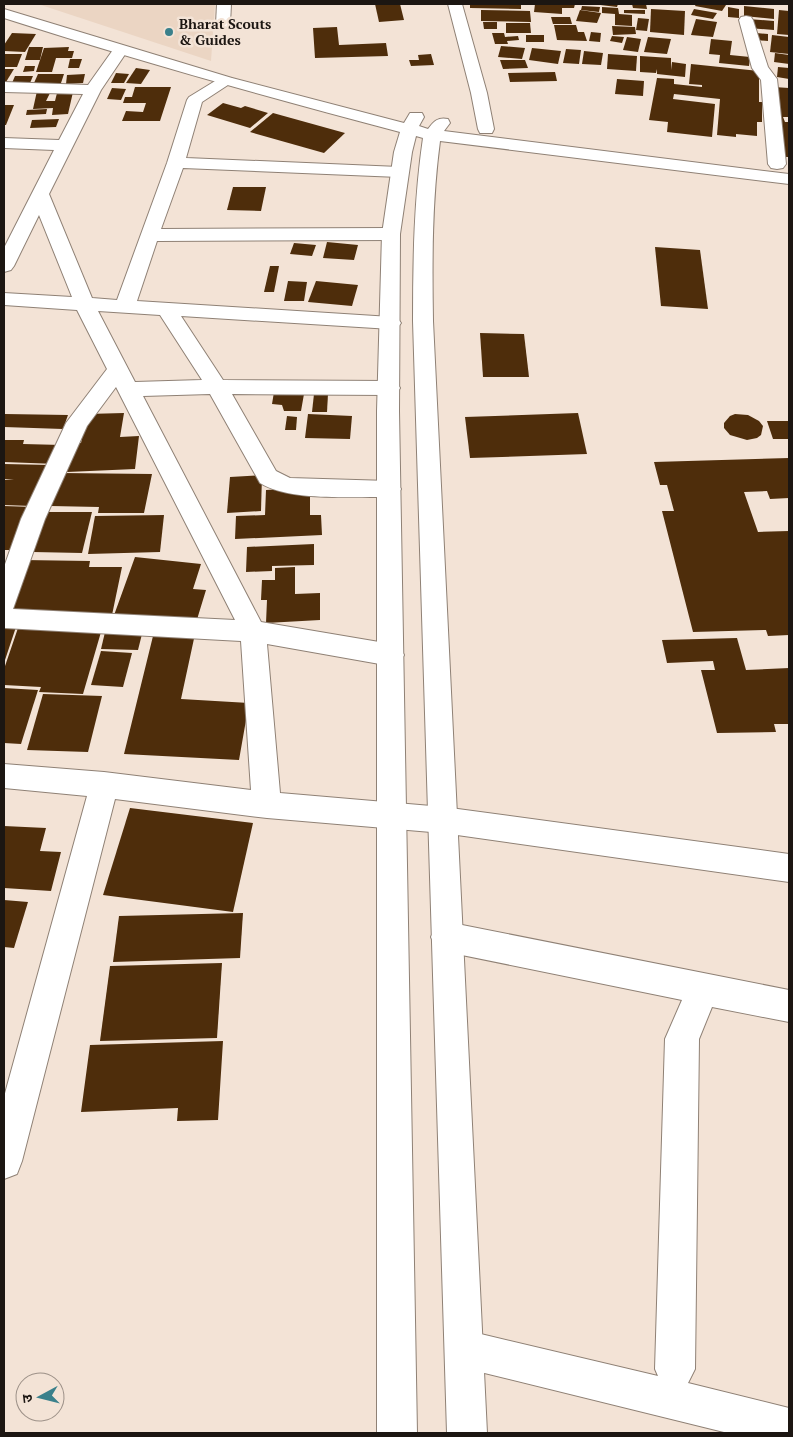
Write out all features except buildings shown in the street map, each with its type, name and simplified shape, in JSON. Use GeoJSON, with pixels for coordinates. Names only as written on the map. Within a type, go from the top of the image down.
{"type":"FeatureCollection","features":[{"type":"Feature","properties":{"kind":"street"},"geometry":{"type":"LineString","coordinates":[[18,4],[78,24],[193,56],[425,126],[486,129],[783,165],[769,79],[760,68],[746,20]]}},
{"type":"Feature","properties":{"kind":"street"},"geometry":{"type":"LineString","coordinates":[[223,24],[224,4]]}},
{"type":"Feature","properties":{"kind":"street"},"geometry":{"type":"LineString","coordinates":[[455,4],[479,93],[486,129]]}},
{"type":"Feature","properties":{"kind":"street"},"geometry":{"type":"LineString","coordinates":[[4,13],[226,81],[425,126],[789,179]]}},
{"type":"Feature","properties":{"kind":"street"},"geometry":{"type":"LineString","coordinates":[[4,266],[92,90],[120,50]]}},
{"type":"Feature","properties":{"kind":"street"},"geometry":{"type":"LineString","coordinates":[[125,307],[176,163],[195,100],[226,81]]}},
{"type":"Feature","properties":{"kind":"street"},"geometry":{"type":"LineString","coordinates":[[4,87],[92,90]]}},
{"type":"Feature","properties":{"kind":"street"},"geometry":{"type":"LineString","coordinates":[[397,1433],[389,489],[391,234],[399,172],[425,126]]}},
{"type":"Feature","properties":{"kind":"street"},"geometry":{"type":"LineString","coordinates":[[425,126],[422,321],[467,1433]]}},
{"type":"Feature","properties":{"kind":"street"},"geometry":{"type":"LineString","coordinates":[[4,143],[65,145]]}},
{"type":"Feature","properties":{"kind":"street"},"geometry":{"type":"LineString","coordinates":[[176,163],[399,172]]}},
{"type":"Feature","properties":{"kind":"street"},"geometry":{"type":"LineString","coordinates":[[40,194],[85,305],[253,631],[268,805]]}},
{"type":"Feature","properties":{"kind":"street"},"geometry":{"type":"LineString","coordinates":[[149,235],[391,234]]}},
{"type":"Feature","properties":{"kind":"street"},"geometry":{"type":"LineString","coordinates":[[4,299],[391,322]]}},
{"type":"Feature","properties":{"kind":"street"},"geometry":{"type":"LineString","coordinates":[[166,308],[217,387],[268,477],[278,483],[290,486],[389,489]]}},
{"type":"Feature","properties":{"kind":"street"},"geometry":{"type":"LineString","coordinates":[[4,602],[34,519],[77,423],[119,368]]}},
{"type":"Feature","properties":{"kind":"street"},"geometry":{"type":"LineString","coordinates":[[129,389],[217,387],[389,388]]}},
{"type":"Feature","properties":{"kind":"street"},"geometry":{"type":"LineString","coordinates":[[4,618],[253,631],[391,656]]}},
{"type":"Feature","properties":{"kind":"street"},"geometry":{"type":"LineString","coordinates":[[4,776],[104,785],[268,805],[443,820],[789,868]]}},
{"type":"Feature","properties":{"kind":"street"},"geometry":{"type":"LineString","coordinates":[[4,1161],[104,785]]}},
{"type":"Feature","properties":{"kind":"street"},"geometry":{"type":"LineString","coordinates":[[447,937],[789,1006]]}},
{"type":"Feature","properties":{"kind":"street"},"geometry":{"type":"LineString","coordinates":[[675,1369],[682,1039],[704,988]]}},
{"type":"Feature","properties":{"kind":"street"},"geometry":{"type":"LineString","coordinates":[[464,1348],[789,1428]]}},
{"type":"Feature","properties":{"kind":"shaded area","name":"Bharat Scouts & Guides"},"geometry":{"type":"Polygon","coordinates":[[[38,4],[215,4],[211,61],[38,4]]]}},
{"type":"Feature","properties":{"kind":"place","name":"Bharat Scouts & Guides"},"geometry":{"type":"Point","coordinates":[169,32]}}]}
